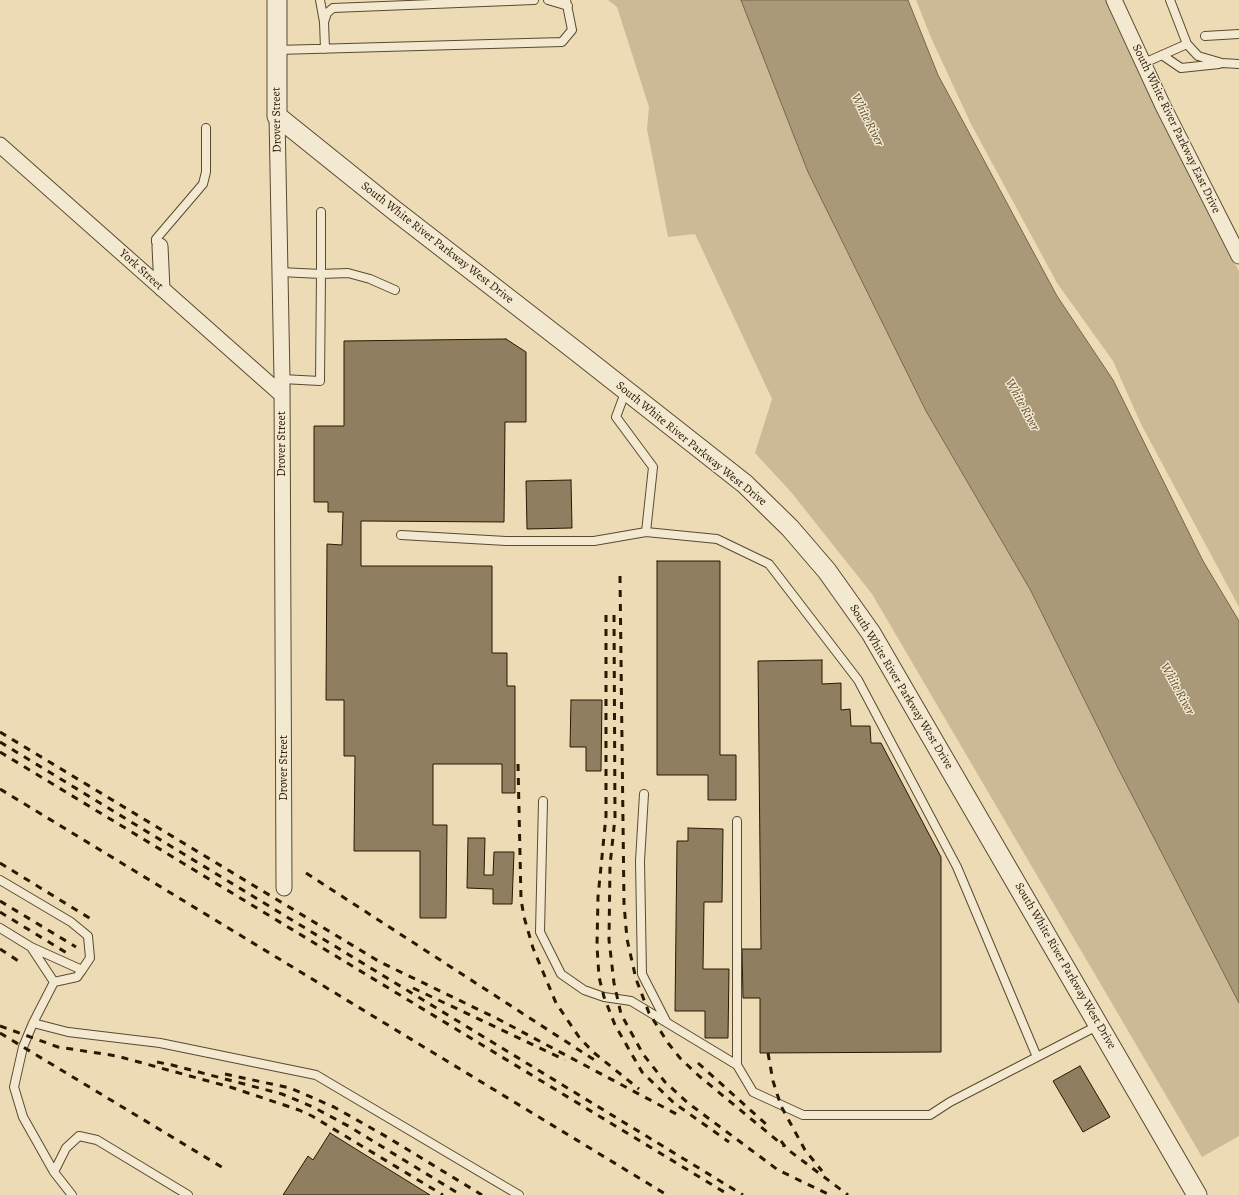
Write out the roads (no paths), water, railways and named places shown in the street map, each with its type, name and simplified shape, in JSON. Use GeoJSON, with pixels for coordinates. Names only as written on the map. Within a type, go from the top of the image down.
{"type":"FeatureCollection","features":[{"type":"Feature","properties":{"kind":"street","name":"Drover Street"},"geometry":{"type":"LineString","coordinates":[[277,0],[277,116],[282,379],[284,888]]}},
{"type":"Feature","properties":{"kind":"street","name":"South White River Parkway East Drive"},"geometry":{"type":"LineString","coordinates":[[1114,0],[1239,256]]}},
{"type":"Feature","properties":{"kind":"street","name":"South White River Parkway West Drive"},"geometry":{"type":"LineString","coordinates":[[277,116],[394,210],[626,390],[754,492],[790,528],[839,586],[871,633],[1197,1195]]}},
{"type":"Feature","properties":{"kind":"street","name":"York Street"},"geometry":{"type":"LineString","coordinates":[[0,145],[282,395]]}},
{"type":"Feature","properties":{"kind":"street"},"geometry":{"type":"LineString","coordinates":[[160,246],[162,289]]}},
{"type":"Feature","properties":{"kind":"lane"},"geometry":{"type":"LineString","coordinates":[[320,0],[324,22],[325,49]]}},
{"type":"Feature","properties":{"kind":"lane"},"geometry":{"type":"LineString","coordinates":[[324,22],[327,13],[333,8],[534,0]]}},
{"type":"Feature","properties":{"kind":"lane"},"geometry":{"type":"LineString","coordinates":[[277,50],[562,42],[572,30],[567,3],[548,0]]}},
{"type":"Feature","properties":{"kind":"lane"},"geometry":{"type":"LineString","coordinates":[[1170,0],[1187,44],[1198,56],[1222,64]]}},
{"type":"Feature","properties":{"kind":"lane"},"geometry":{"type":"LineString","coordinates":[[1205,36],[1239,34]]}},
{"type":"Feature","properties":{"kind":"lane"},"geometry":{"type":"LineString","coordinates":[[1144,63],[1187,44]]}},
{"type":"Feature","properties":{"kind":"lane"},"geometry":{"type":"LineString","coordinates":[[1162,55],[1181,68],[1239,64]]}},
{"type":"Feature","properties":{"kind":"lane"},"geometry":{"type":"LineString","coordinates":[[160,246],[156,242],[156,239],[203,184],[206,172],[206,128]]}},
{"type":"Feature","properties":{"kind":"lane"},"geometry":{"type":"LineString","coordinates":[[282,379],[320,381],[321,212]]}},
{"type":"Feature","properties":{"kind":"lane"},"geometry":{"type":"LineString","coordinates":[[280,272],[321,274],[348,273],[370,279],[395,290]]}},
{"type":"Feature","properties":{"kind":"lane"},"geometry":{"type":"LineString","coordinates":[[626,390],[616,417],[653,466],[646,532]]}},
{"type":"Feature","properties":{"kind":"lane"},"geometry":{"type":"LineString","coordinates":[[401,534],[506,542],[594,541],[646,532],[717,539],[769,564],[858,680],[957,867],[1037,1057]]}},
{"type":"Feature","properties":{"kind":"lane"},"geometry":{"type":"LineString","coordinates":[[644,794],[640,862],[642,974],[667,1024]]}},
{"type":"Feature","properties":{"kind":"lane"},"geometry":{"type":"LineString","coordinates":[[543,801],[540,932],[561,974],[584,990],[604,997],[631,1001],[737,1066],[753,1092],[803,1115],[930,1115],[950,1102],[1099,1025]]}},
{"type":"Feature","properties":{"kind":"lane"},"geometry":{"type":"LineString","coordinates":[[737,821],[737,1066]]}},
{"type":"Feature","properties":{"kind":"lane"},"geometry":{"type":"LineString","coordinates":[[0,880],[71,922],[88,936],[90,958],[77,977],[54,982]]}},
{"type":"Feature","properties":{"kind":"lane"},"geometry":{"type":"LineString","coordinates":[[0,928],[31,948],[82,970]]}},
{"type":"Feature","properties":{"kind":"lane"},"geometry":{"type":"LineString","coordinates":[[31,948],[54,982]]}},
{"type":"Feature","properties":{"kind":"lane"},"geometry":{"type":"LineString","coordinates":[[54,982],[33,1023],[23,1047],[14,1087],[23,1117],[54,1172],[72,1195]]}},
{"type":"Feature","properties":{"kind":"lane"},"geometry":{"type":"LineString","coordinates":[[33,1023],[68,1032],[160,1043],[316,1075],[519,1195]]}},
{"type":"Feature","properties":{"kind":"lane"},"geometry":{"type":"LineString","coordinates":[[54,1172],[66,1148],[79,1136],[97,1140],[188,1195]]}},
{"type":"Feature","properties":{"kind":"water","name":"White River"},"geometry":{"type":"Polygon","coordinates":[[[741,0],[908,0],[938,75],[1057,296],[1113,380],[1203,561],[1239,621],[1239,1003],[1117,766],[1031,591],[926,411],[808,172],[741,0]]]}},
{"type":"Feature","properties":{"kind":"railway"},"geometry":{"type":"LineString","coordinates":[[620,576],[624,904],[627,939],[636,979],[649,1013],[668,1043],[680,1058],[699,1076],[784,1146]]}},
{"type":"Feature","properties":{"kind":"railway"},"geometry":{"type":"LineString","coordinates":[[606,615],[606,816],[598,897],[597,946],[599,977],[604,997],[615,1025],[642,1072],[674,1103],[729,1142]]}},
{"type":"Feature","properties":{"kind":"railway"},"geometry":{"type":"LineString","coordinates":[[614,615],[615,818],[610,865],[609,940],[614,983],[621,1014],[643,1054],[665,1082],[688,1103],[778,1170],[830,1195]]}},
{"type":"Feature","properties":{"kind":"railway"},"geometry":{"type":"LineString","coordinates":[[0,732],[380,962],[498,1019],[682,1117]]}},
{"type":"Feature","properties":{"kind":"railway"},"geometry":{"type":"LineString","coordinates":[[0,742],[743,1195]]}},
{"type":"Feature","properties":{"kind":"railway"},"geometry":{"type":"LineString","coordinates":[[0,752],[729,1195]]}},
{"type":"Feature","properties":{"kind":"railway"},"geometry":{"type":"LineString","coordinates":[[518,764],[521,899],[524,917],[533,948],[556,1003],[579,1037],[593,1052],[639,1089]]}},
{"type":"Feature","properties":{"kind":"railway"},"geometry":{"type":"LineString","coordinates":[[0,789],[667,1195]]}},
{"type":"Feature","properties":{"kind":"railway"},"geometry":{"type":"LineString","coordinates":[[0,863],[91,919]]}},
{"type":"Feature","properties":{"kind":"railway"},"geometry":{"type":"LineString","coordinates":[[306,873],[596,1061]]}},
{"type":"Feature","properties":{"kind":"railway"},"geometry":{"type":"LineString","coordinates":[[0,901],[76,947]]}},
{"type":"Feature","properties":{"kind":"railway"},"geometry":{"type":"LineString","coordinates":[[0,912],[70,955]]}},
{"type":"Feature","properties":{"kind":"railway"},"geometry":{"type":"LineString","coordinates":[[0,949],[20,962]]}},
{"type":"Feature","properties":{"kind":"railway"},"geometry":{"type":"LineString","coordinates":[[413,988],[565,1060]]}},
{"type":"Feature","properties":{"kind":"railway"},"geometry":{"type":"LineString","coordinates":[[0,1026],[58,1047],[117,1056],[230,1087],[299,1110],[312,1116],[443,1195]]}},
{"type":"Feature","properties":{"kind":"railway"},"geometry":{"type":"LineString","coordinates":[[0,1033],[225,1169]]}},
{"type":"Feature","properties":{"kind":"railway"},"geometry":{"type":"LineString","coordinates":[[768,1053],[773,1081],[781,1106],[805,1150],[822,1171]]}},
{"type":"Feature","properties":{"kind":"railway"},"geometry":{"type":"LineString","coordinates":[[157,1062],[282,1094],[313,1107],[350,1127],[461,1195]]}},
{"type":"Feature","properties":{"kind":"railway"},"geometry":{"type":"LineString","coordinates":[[698,1063],[767,1125]]}},
{"type":"Feature","properties":{"kind":"railway"},"geometry":{"type":"LineString","coordinates":[[225,1074],[290,1088],[334,1107],[387,1137],[482,1195]]}},
{"type":"Feature","properties":{"kind":"railway"},"geometry":{"type":"LineString","coordinates":[[781,1141],[787,1149],[848,1195]]}}]}
